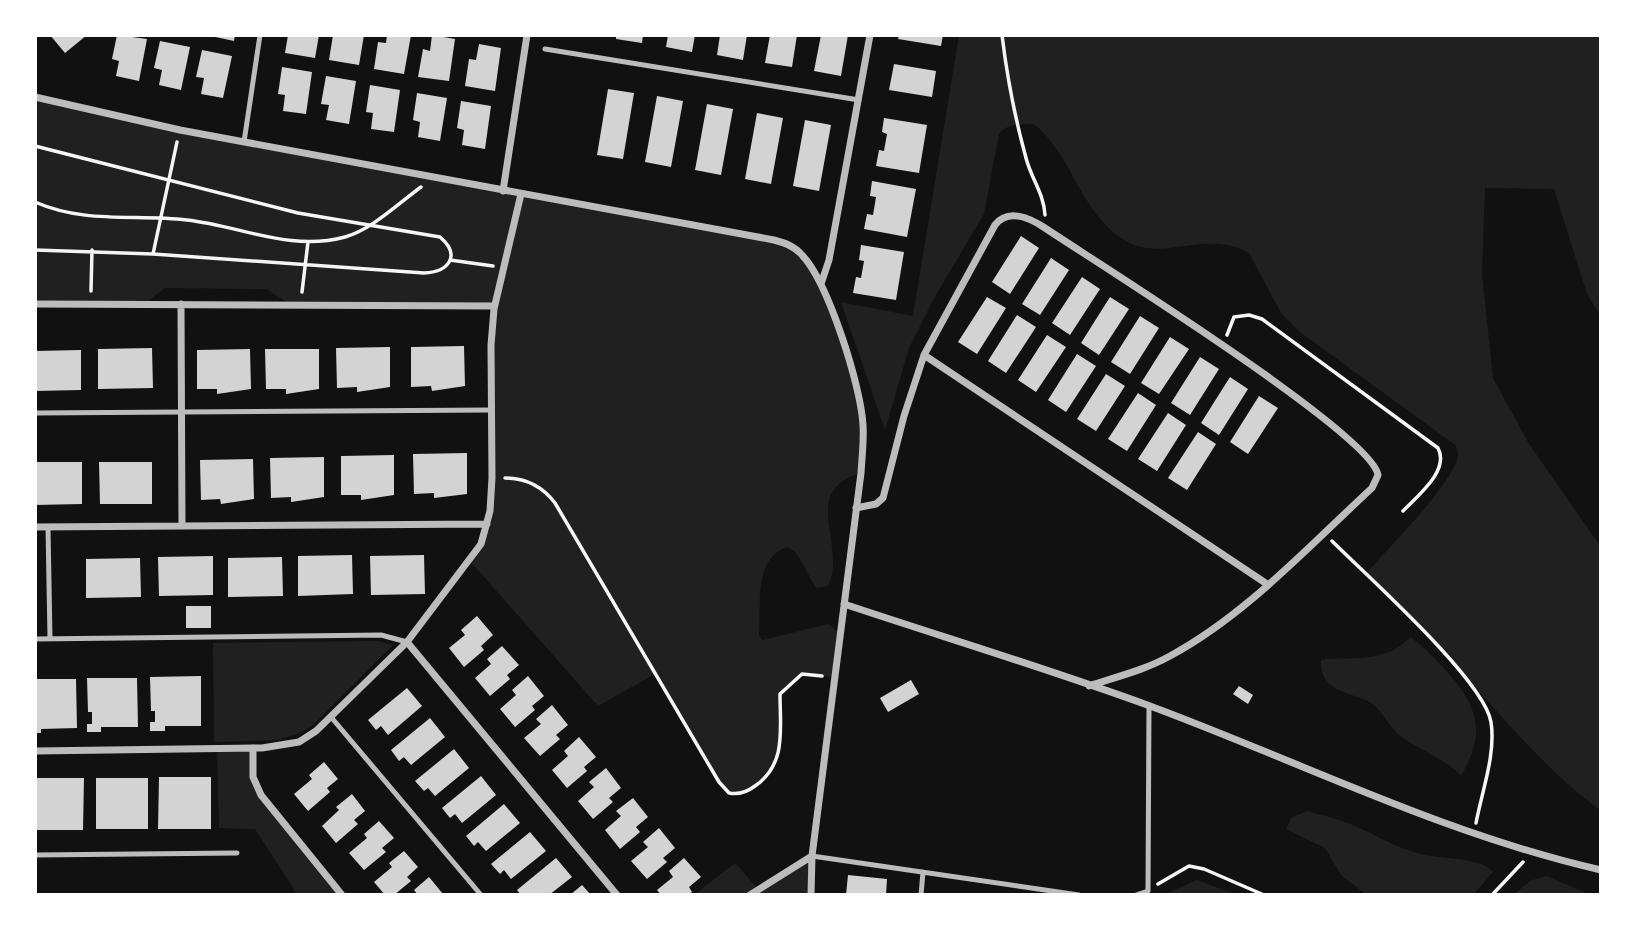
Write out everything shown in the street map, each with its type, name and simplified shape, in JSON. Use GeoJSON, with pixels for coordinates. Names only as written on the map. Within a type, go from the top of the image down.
{"type":"FeatureCollection","features":[{"type":"Feature","properties":{"kind":"street"},"geometry":{"type":"LineString","coordinates":[[503,191],[527,35]]}},
{"type":"Feature","properties":{"kind":"street"},"geometry":{"type":"LineString","coordinates":[[821,284],[830,260],[870,35]]}},
{"type":"Feature","properties":{"kind":"street"},"geometry":{"type":"LineString","coordinates":[[35,97],[180,130],[784,242],[802,254],[821,284],[844,349],[863,424],[856,508],[810,895]]}},
{"type":"Feature","properties":{"kind":"street"},"geometry":{"type":"LineString","coordinates":[[35,751],[253,748],[299,742],[331,717],[407,642],[474,557],[487,524],[492,478],[494,306],[521,194]]}},
{"type":"Feature","properties":{"kind":"street"},"geometry":{"type":"LineString","coordinates":[[856,508],[880,503],[883,498],[904,416],[925,355],[995,225],[1002,218],[1010,217],[1026,217],[1045,228],[1225,349],[1323,416],[1375,466],[1378,475],[1372,488],[1267,584],[1211,630],[1171,656],[1089,686]]}},
{"type":"Feature","properties":{"kind":"street"},"geometry":{"type":"LineString","coordinates":[[35,304],[494,306]]}},
{"type":"Feature","properties":{"kind":"street"},"geometry":{"type":"LineString","coordinates":[[181,304],[183,526]]}},
{"type":"Feature","properties":{"kind":"street"},"geometry":{"type":"LineString","coordinates":[[925,355],[1267,584]]}},
{"type":"Feature","properties":{"kind":"street"},"geometry":{"type":"LineString","coordinates":[[35,527],[487,524]]}},
{"type":"Feature","properties":{"kind":"street"},"geometry":{"type":"LineString","coordinates":[[844,604],[1149,706],[1473,834],[1531,853],[1601,870]]}},
{"type":"Feature","properties":{"kind":"street"},"geometry":{"type":"LineString","coordinates":[[407,642],[617,895]]}},
{"type":"Feature","properties":{"kind":"street"},"geometry":{"type":"LineString","coordinates":[[253,748],[253,777],[261,795],[342,895]]}},
{"type":"Feature","properties":{"kind":"street"},"geometry":{"type":"LineString","coordinates":[[750,895],[813,856]]}},
{"type":"Feature","properties":{"kind":"lane"},"geometry":{"type":"LineString","coordinates":[[244,142],[260,35]]}},
{"type":"Feature","properties":{"kind":"lane"},"geometry":{"type":"LineString","coordinates":[[545,49],[859,100]]}},
{"type":"Feature","properties":{"kind":"lane"},"geometry":{"type":"LineString","coordinates":[[35,413],[492,410]]}},
{"type":"Feature","properties":{"kind":"lane"},"geometry":{"type":"LineString","coordinates":[[48,527],[50,639]]}},
{"type":"Feature","properties":{"kind":"lane"},"geometry":{"type":"LineString","coordinates":[[35,639],[381,635],[407,642]]}},
{"type":"Feature","properties":{"kind":"lane"},"geometry":{"type":"LineString","coordinates":[[1136,895],[1147,891],[1149,706]]}},
{"type":"Feature","properties":{"kind":"lane"},"geometry":{"type":"LineString","coordinates":[[331,717],[481,895]]}},
{"type":"Feature","properties":{"kind":"lane"},"geometry":{"type":"LineString","coordinates":[[35,855],[237,853]]}},
{"type":"Feature","properties":{"kind":"lane"},"geometry":{"type":"LineString","coordinates":[[813,856],[1079,895]]}},
{"type":"Feature","properties":{"kind":"lane"},"geometry":{"type":"LineString","coordinates":[[921,895],[923,872]]}},
{"type":"Feature","properties":{"kind":"path"},"geometry":{"type":"LineString","coordinates":[[1002,35],[1021,141],[1043,201],[1045,228]]}},
{"type":"Feature","properties":{"kind":"path"},"geometry":{"type":"LineString","coordinates":[[153,254],[180,130]]}},
{"type":"Feature","properties":{"kind":"path"},"geometry":{"type":"LineString","coordinates":[[35,146],[298,213],[440,237],[448,244],[450,260],[448,266],[439,273],[92,250],[35,250]]}},
{"type":"Feature","properties":{"kind":"path"},"geometry":{"type":"LineString","coordinates":[[35,202],[63,213],[90,218],[192,220],[266,238],[308,242],[349,236],[434,178]]}},
{"type":"Feature","properties":{"kind":"path"},"geometry":{"type":"LineString","coordinates":[[300,305],[308,242]]}},
{"type":"Feature","properties":{"kind":"path"},"geometry":{"type":"LineString","coordinates":[[91,304],[92,250]]}},
{"type":"Feature","properties":{"kind":"path"},"geometry":{"type":"LineString","coordinates":[[450,260],[504,267]]}},
{"type":"Feature","properties":{"kind":"path"},"geometry":{"type":"LineString","coordinates":[[1225,349],[1229,324],[1234,317],[1249,315],[1262,319],[1438,448],[1441,455],[1438,471],[1404,512]]}},
{"type":"Feature","properties":{"kind":"path"},"geometry":{"type":"LineString","coordinates":[[492,478],[525,480],[537,485],[555,503],[719,782],[729,793],[750,789],[774,770],[779,758],[780,694],[802,674],[835,677]]}},
{"type":"Feature","properties":{"kind":"path"},"geometry":{"type":"LineString","coordinates":[[1323,532],[1453,662],[1476,687],[1487,708],[1493,737],[1473,834]]}},
{"type":"Feature","properties":{"kind":"path"},"geometry":{"type":"LineString","coordinates":[[1492,895],[1531,853]]}},
{"type":"Feature","properties":{"kind":"path"},"geometry":{"type":"LineString","coordinates":[[1147,891],[1189,866],[1204,869],[1264,895]]}},
{"type":"Feature","properties":{"kind":"shaded area"},"geometry":{"type":"Polygon","coordinates":[[[959,35],[1601,35],[1601,317],[1587,294],[1554,189],[1485,188],[1482,274],[1493,378],[1529,444],[1601,547],[1601,811],[1546,764],[1440,649],[1365,575],[1426,507],[1447,479],[1457,460],[1455,445],[1300,332],[1281,313],[1249,253],[1233,246],[1217,244],[1156,249],[1142,247],[1128,242],[1112,231],[1088,202],[1059,152],[1034,124],[1010,126],[999,134],[984,214],[933,300],[909,348],[885,430],[841,302],[913,316],[959,35]]]}},
{"type":"Feature","properties":{"kind":"shaded area"},"geometry":{"type":"Polygon","coordinates":[[[35,97],[180,130],[774,240],[802,254],[830,307],[859,400],[861,473],[842,481],[832,493],[828,506],[833,571],[828,586],[817,588],[800,559],[787,547],[776,553],[764,572],[760,598],[759,635],[762,640],[829,624],[840,634],[835,677],[802,674],[781,694],[778,756],[764,779],[733,794],[723,788],[655,674],[598,706],[470,561],[490,510],[494,307],[291,305],[266,289],[165,288],[144,304],[35,304],[35,97]]]}},
{"type":"Feature","properties":{"kind":"shaded area"},"geometry":{"type":"Polygon","coordinates":[[[1410,637],[1451,676],[1469,702],[1474,715],[1475,743],[1461,775],[1398,734],[1374,705],[1333,686],[1322,672],[1321,661],[1326,659],[1372,657],[1393,650],[1410,637]]]}},
{"type":"Feature","properties":{"kind":"shaded area"},"geometry":{"type":"Polygon","coordinates":[[[378,641],[393,645],[313,725],[300,733],[277,740],[214,742],[213,643],[378,641]]]}},
{"type":"Feature","properties":{"kind":"shaded area"},"geometry":{"type":"Polygon","coordinates":[[[253,748],[253,777],[261,795],[342,895],[295,895],[294,889],[255,829],[219,828],[217,749],[253,748]]]}},
{"type":"Feature","properties":{"kind":"shaded area"},"geometry":{"type":"Polygon","coordinates":[[[1307,811],[1345,822],[1406,849],[1481,864],[1493,872],[1473,895],[1367,895],[1341,875],[1325,848],[1286,829],[1291,818],[1307,811]]]}},
{"type":"Feature","properties":{"kind":"shaded area"},"geometry":{"type":"Polygon","coordinates":[[[812,856],[811,895],[694,895],[735,863],[759,890],[812,856]]]}},
{"type":"Feature","properties":{"kind":"shaded area"},"geometry":{"type":"Polygon","coordinates":[[[1546,876],[1591,895],[1513,895],[1530,881],[1546,876]]]}},
{"type":"Feature","properties":{"kind":"shaded area"},"geometry":{"type":"Polygon","coordinates":[[[1197,880],[1237,895],[1163,895],[1197,880]]]}},
{"type":"Feature","properties":{"kind":"building"},"geometry":{"type":"Polygon","coordinates":[[[50,35],[87,35],[65,53],[50,35]]]}},
{"type":"Feature","properties":{"kind":"building"},"geometry":{"type":"Polygon","coordinates":[[[117,35],[147,39],[139,81],[116,76],[119,61],[112,59],[117,35]]]}},
{"type":"Feature","properties":{"kind":"building"},"geometry":{"type":"Polygon","coordinates":[[[206,35],[235,35],[234,41],[206,35]]]}},
{"type":"Feature","properties":{"kind":"building"},"geometry":{"type":"Polygon","coordinates":[[[288,35],[319,35],[315,58],[285,53],[288,35]]]}},
{"type":"Feature","properties":{"kind":"building"},"geometry":{"type":"Polygon","coordinates":[[[333,35],[364,35],[359,65],[329,60],[333,35]]]}},
{"type":"Feature","properties":{"kind":"building"},"geometry":{"type":"Polygon","coordinates":[[[387,35],[411,35],[404,74],[374,69],[378,42],[386,43],[387,35]]]}},
{"type":"Feature","properties":{"kind":"building"},"geometry":{"type":"Polygon","coordinates":[[[432,35],[455,39],[449,81],[418,77],[423,49],[430,51],[432,35]]]}},
{"type":"Feature","properties":{"kind":"building"},"geometry":{"type":"Polygon","coordinates":[[[616,35],[643,35],[642,43],[616,39],[616,35]]]}},
{"type":"Feature","properties":{"kind":"building"},"geometry":{"type":"Polygon","coordinates":[[[668,35],[695,35],[692,52],[666,47],[668,35]]]}},
{"type":"Feature","properties":{"kind":"building"},"geometry":{"type":"Polygon","coordinates":[[[720,35],[747,35],[743,60],[717,55],[720,35]]]}},
{"type":"Feature","properties":{"kind":"building"},"geometry":{"type":"Polygon","coordinates":[[[770,35],[797,35],[792,67],[765,63],[770,35]]]}},
{"type":"Feature","properties":{"kind":"building"},"geometry":{"type":"Polygon","coordinates":[[[821,35],[848,35],[841,76],[814,71],[821,35]]]}},
{"type":"Feature","properties":{"kind":"building"},"geometry":{"type":"Polygon","coordinates":[[[899,35],[943,35],[941,46],[898,39],[899,35]]]}},
{"type":"Feature","properties":{"kind":"building"},"geometry":{"type":"Polygon","coordinates":[[[160,41],[190,47],[181,90],[159,85],[162,70],[154,68],[160,41]]]}},
{"type":"Feature","properties":{"kind":"building"},"geometry":{"type":"Polygon","coordinates":[[[479,44],[501,48],[495,91],[465,86],[469,59],[476,60],[479,44]]]}},
{"type":"Feature","properties":{"kind":"building"},"geometry":{"type":"Polygon","coordinates":[[[202,50],[232,56],[223,98],[201,94],[204,78],[196,77],[202,50]]]}},
{"type":"Feature","properties":{"kind":"building"},"geometry":{"type":"Polygon","coordinates":[[[894,64],[936,71],[932,97],[889,90],[894,64]]]}},
{"type":"Feature","properties":{"kind":"building"},"geometry":{"type":"Polygon","coordinates":[[[282,67],[312,72],[306,114],[283,111],[285,95],[278,94],[282,67]]]}},
{"type":"Feature","properties":{"kind":"building"},"geometry":{"type":"Polygon","coordinates":[[[326,76],[356,81],[349,124],[326,120],[329,105],[321,104],[326,76]]]}},
{"type":"Feature","properties":{"kind":"building"},"geometry":{"type":"Polygon","coordinates":[[[370,85],[400,90],[394,132],[371,129],[373,113],[366,112],[370,85]]]}},
{"type":"Feature","properties":{"kind":"building"},"geometry":{"type":"Polygon","coordinates":[[[608,89],[634,93],[623,159],[597,155],[608,89]]]}},
{"type":"Feature","properties":{"kind":"building"},"geometry":{"type":"Polygon","coordinates":[[[417,93],[447,98],[440,141],[418,137],[420,122],[413,120],[417,93]]]}},
{"type":"Feature","properties":{"kind":"building"},"geometry":{"type":"Polygon","coordinates":[[[657,96],[683,101],[671,167],[645,162],[657,96]]]}},
{"type":"Feature","properties":{"kind":"building"},"geometry":{"type":"Polygon","coordinates":[[[461,101],[491,106],[485,149],[462,145],[464,130],[457,128],[461,101]]]}},
{"type":"Feature","properties":{"kind":"building"},"geometry":{"type":"Polygon","coordinates":[[[707,104],[733,109],[721,175],[695,170],[707,104]]]}},
{"type":"Feature","properties":{"kind":"building"},"geometry":{"type":"Polygon","coordinates":[[[757,113],[783,118],[771,184],[745,179],[757,113]]]}},
{"type":"Feature","properties":{"kind":"building"},"geometry":{"type":"Polygon","coordinates":[[[884,118],[927,125],[919,173],[876,166],[879,150],[884,151],[887,134],[882,132],[884,118]]]}},
{"type":"Feature","properties":{"kind":"building"},"geometry":{"type":"Polygon","coordinates":[[[805,120],[831,125],[819,191],[793,186],[805,120]]]}},
{"type":"Feature","properties":{"kind":"building"},"geometry":{"type":"Polygon","coordinates":[[[872,181],[916,189],[907,237],[864,229],[867,214],[873,215],[876,197],[870,196],[872,181]]]}},
{"type":"Feature","properties":{"kind":"building"},"geometry":{"type":"Polygon","coordinates":[[[1021,236],[1039,248],[1010,294],[992,282],[1021,236]]]}},
{"type":"Feature","properties":{"kind":"building"},"geometry":{"type":"Polygon","coordinates":[[[861,245],[904,252],[896,300],[853,293],[856,277],[861,278],[864,261],[859,260],[861,245]]]}},
{"type":"Feature","properties":{"kind":"building"},"geometry":{"type":"Polygon","coordinates":[[[1051,258],[1069,270],[1040,315],[1022,304],[1051,258]]]}},
{"type":"Feature","properties":{"kind":"building"},"geometry":{"type":"Polygon","coordinates":[[[1082,277],[1100,289],[1070,335],[1052,323],[1082,277]]]}},
{"type":"Feature","properties":{"kind":"building"},"geometry":{"type":"Polygon","coordinates":[[[987,297],[1006,308],[977,354],[958,342],[987,297]]]}},
{"type":"Feature","properties":{"kind":"building"},"geometry":{"type":"Polygon","coordinates":[[[1110,297],[1129,309],[1099,355],[1081,343],[1110,297]]]}},
{"type":"Feature","properties":{"kind":"building"},"geometry":{"type":"Polygon","coordinates":[[[1017,315],[1036,327],[1006,373],[988,361],[1017,315]]]}},
{"type":"Feature","properties":{"kind":"building"},"geometry":{"type":"Polygon","coordinates":[[[1140,316],[1159,328],[1130,374],[1111,362],[1140,316]]]}},
{"type":"Feature","properties":{"kind":"building"},"geometry":{"type":"Polygon","coordinates":[[[1047,335],[1066,347],[1036,392],[1018,380],[1047,335]]]}},
{"type":"Feature","properties":{"kind":"building"},"geometry":{"type":"Polygon","coordinates":[[[1170,337],[1189,349],[1159,394],[1141,383],[1170,337]]]}},
{"type":"Feature","properties":{"kind":"building"},"geometry":{"type":"Polygon","coordinates":[[[464,346],[465,386],[432,391],[431,386],[411,387],[411,347],[464,346]]]}},
{"type":"Feature","properties":{"kind":"building"},"geometry":{"type":"Polygon","coordinates":[[[390,347],[390,387],[357,392],[357,387],[337,388],[336,348],[390,347]]]}},
{"type":"Feature","properties":{"kind":"building"},"geometry":{"type":"Polygon","coordinates":[[[152,348],[153,388],[98,389],[98,349],[152,348]]]}},
{"type":"Feature","properties":{"kind":"building"},"geometry":{"type":"Polygon","coordinates":[[[250,349],[251,389],[217,394],[217,389],[197,389],[197,350],[250,349]]]}},
{"type":"Feature","properties":{"kind":"building"},"geometry":{"type":"Polygon","coordinates":[[[265,349],[319,349],[319,389],[286,394],[286,389],[266,389],[265,349]]]}},
{"type":"Feature","properties":{"kind":"building"},"geometry":{"type":"Polygon","coordinates":[[[81,350],[81,390],[35,391],[35,351],[81,350]]]}},
{"type":"Feature","properties":{"kind":"building"},"geometry":{"type":"Polygon","coordinates":[[[1077,354],[1096,366],[1066,412],[1048,400],[1077,354]]]}},
{"type":"Feature","properties":{"kind":"building"},"geometry":{"type":"Polygon","coordinates":[[[1200,357],[1219,369],[1190,415],[1171,403],[1200,357]]]}},
{"type":"Feature","properties":{"kind":"building"},"geometry":{"type":"Polygon","coordinates":[[[1106,374],[1125,386],[1096,431],[1077,419],[1106,374]]]}},
{"type":"Feature","properties":{"kind":"building"},"geometry":{"type":"Polygon","coordinates":[[[1230,377],[1248,389],[1219,435],[1201,423],[1230,377]]]}},
{"type":"Feature","properties":{"kind":"building"},"geometry":{"type":"Polygon","coordinates":[[[1138,393],[1156,405],[1127,451],[1108,439],[1138,393]]]}},
{"type":"Feature","properties":{"kind":"building"},"geometry":{"type":"Polygon","coordinates":[[[1259,396],[1278,408],[1248,454],[1230,442],[1259,396]]]}},
{"type":"Feature","properties":{"kind":"building"},"geometry":{"type":"Polygon","coordinates":[[[1168,413],[1186,425],[1157,471],[1138,459],[1168,413]]]}},
{"type":"Feature","properties":{"kind":"building"},"geometry":{"type":"Polygon","coordinates":[[[1198,432],[1216,444],[1187,490],[1168,478],[1198,432]]]}},
{"type":"Feature","properties":{"kind":"building"},"geometry":{"type":"Polygon","coordinates":[[[467,453],[467,494],[434,498],[434,493],[414,494],[413,454],[467,453]]]}},
{"type":"Feature","properties":{"kind":"building"},"geometry":{"type":"Polygon","coordinates":[[[394,455],[394,495],[361,500],[361,495],[341,495],[341,456],[394,455]]]}},
{"type":"Feature","properties":{"kind":"building"},"geometry":{"type":"Polygon","coordinates":[[[324,457],[324,497],[291,502],[291,497],[271,498],[270,458],[324,457]]]}},
{"type":"Feature","properties":{"kind":"building"},"geometry":{"type":"Polygon","coordinates":[[[253,459],[254,499],[221,504],[220,499],[201,500],[200,460],[253,459]]]}},
{"type":"Feature","properties":{"kind":"building"},"geometry":{"type":"Polygon","coordinates":[[[35,462],[82,462],[82,504],[35,505],[35,462]]]}},
{"type":"Feature","properties":{"kind":"building"},"geometry":{"type":"Polygon","coordinates":[[[99,462],[152,462],[152,504],[100,504],[99,462]]]}},
{"type":"Feature","properties":{"kind":"building"},"geometry":{"type":"Polygon","coordinates":[[[352,555],[353,594],[298,596],[298,556],[352,555]]]}},
{"type":"Feature","properties":{"kind":"building"},"geometry":{"type":"Polygon","coordinates":[[[424,555],[425,594],[371,595],[370,556],[424,555]]]}},
{"type":"Feature","properties":{"kind":"building"},"geometry":{"type":"Polygon","coordinates":[[[213,556],[213,595],[159,596],[158,557],[213,556]]]}},
{"type":"Feature","properties":{"kind":"building"},"geometry":{"type":"Polygon","coordinates":[[[282,557],[283,596],[228,597],[228,558],[282,557]]]}},
{"type":"Feature","properties":{"kind":"building"},"geometry":{"type":"Polygon","coordinates":[[[140,558],[141,597],[86,598],[86,559],[140,558]]]}},
{"type":"Feature","properties":{"kind":"building"},"geometry":{"type":"Polygon","coordinates":[[[186,606],[211,606],[211,628],[186,628],[186,606]]]}},
{"type":"Feature","properties":{"kind":"building"},"geometry":{"type":"Polygon","coordinates":[[[477,616],[493,635],[481,646],[484,650],[464,667],[449,648],[465,635],[461,630],[477,616]]]}},
{"type":"Feature","properties":{"kind":"building"},"geometry":{"type":"Polygon","coordinates":[[[502,646],[519,665],[507,675],[510,679],[490,696],[475,678],[491,664],[487,659],[502,646]]]}},
{"type":"Feature","properties":{"kind":"building"},"geometry":{"type":"Polygon","coordinates":[[[201,676],[201,726],[165,726],[165,731],[150,731],[150,722],[155,722],[155,711],[151,711],[150,677],[201,676]]]}},
{"type":"Feature","properties":{"kind":"building"},"geometry":{"type":"Polygon","coordinates":[[[528,676],[544,696],[532,706],[535,710],[515,727],[500,709],[516,695],[512,690],[528,676]]]}},
{"type":"Feature","properties":{"kind":"building"},"geometry":{"type":"Polygon","coordinates":[[[87,678],[137,678],[138,727],[101,727],[101,732],[87,732],[87,724],[92,724],[92,712],[88,712],[87,678]]]}},
{"type":"Feature","properties":{"kind":"building"},"geometry":{"type":"Polygon","coordinates":[[[35,679],[76,679],[77,728],[41,729],[41,733],[35,733],[35,679]]]}},
{"type":"Feature","properties":{"kind":"building"},"geometry":{"type":"Polygon","coordinates":[[[911,680],[919,694],[888,712],[880,698],[911,680]]]}},
{"type":"Feature","properties":{"kind":"building"},"geometry":{"type":"Polygon","coordinates":[[[1239,686],[1253,695],[1248,704],[1233,694],[1239,686]]]}},
{"type":"Feature","properties":{"kind":"building"},"geometry":{"type":"Polygon","coordinates":[[[407,688],[422,706],[388,735],[381,726],[376,730],[368,720],[407,688]]]}},
{"type":"Feature","properties":{"kind":"building"},"geometry":{"type":"Polygon","coordinates":[[[552,705],[568,725],[556,735],[560,739],[540,756],[524,738],[541,724],[536,719],[552,705]]]}},
{"type":"Feature","properties":{"kind":"building"},"geometry":{"type":"Polygon","coordinates":[[[430,718],[445,737],[411,765],[404,757],[399,761],[391,750],[430,718]]]}},
{"type":"Feature","properties":{"kind":"building"},"geometry":{"type":"Polygon","coordinates":[[[579,737],[596,757],[584,767],[587,771],[567,788],[552,770],[568,756],[564,751],[579,737]]]}},
{"type":"Feature","properties":{"kind":"building"},"geometry":{"type":"Polygon","coordinates":[[[454,749],[469,768],[435,796],[428,788],[424,791],[415,781],[454,749]]]}},
{"type":"Feature","properties":{"kind":"building"},"geometry":{"type":"Polygon","coordinates":[[[324,762],[338,779],[327,788],[330,792],[308,811],[294,794],[312,779],[309,775],[324,762]]]}},
{"type":"Feature","properties":{"kind":"building"},"geometry":{"type":"Polygon","coordinates":[[[606,768],[621,788],[609,798],[613,802],[593,819],[578,801],[594,787],[589,782],[606,768]]]}},
{"type":"Feature","properties":{"kind":"building"},"geometry":{"type":"Polygon","coordinates":[[[481,776],[496,795],[462,823],[455,814],[450,818],[442,808],[481,776]]]}},
{"type":"Feature","properties":{"kind":"building"},"geometry":{"type":"Polygon","coordinates":[[[159,777],[211,777],[211,829],[158,829],[159,777]]]}},
{"type":"Feature","properties":{"kind":"building"},"geometry":{"type":"Polygon","coordinates":[[[35,778],[84,778],[83,830],[35,830],[35,778]]]}},
{"type":"Feature","properties":{"kind":"building"},"geometry":{"type":"Polygon","coordinates":[[[96,778],[148,778],[148,829],[96,829],[96,778]]]}},
{"type":"Feature","properties":{"kind":"building"},"geometry":{"type":"Polygon","coordinates":[[[352,794],[365,811],[354,820],[358,824],[336,843],[322,826],[339,810],[336,807],[352,794]]]}},
{"type":"Feature","properties":{"kind":"building"},"geometry":{"type":"Polygon","coordinates":[[[633,798],[648,817],[636,827],[640,832],[620,849],[605,830],[621,816],[616,811],[633,798]]]}},
{"type":"Feature","properties":{"kind":"building"},"geometry":{"type":"Polygon","coordinates":[[[504,804],[520,823],[486,851],[478,842],[474,846],[466,836],[504,804]]]}},
{"type":"Feature","properties":{"kind":"building"},"geometry":{"type":"Polygon","coordinates":[[[379,821],[394,838],[382,848],[386,852],[364,870],[349,853],[367,838],[364,834],[379,821]]]}},
{"type":"Feature","properties":{"kind":"building"},"geometry":{"type":"Polygon","coordinates":[[[659,828],[675,848],[663,858],[667,862],[647,879],[631,861],[648,847],[643,842],[659,828]]]}},
{"type":"Feature","properties":{"kind":"building"},"geometry":{"type":"Polygon","coordinates":[[[530,832],[546,851],[511,879],[504,870],[500,874],[491,864],[530,832]]]}},
{"type":"Feature","properties":{"kind":"building"},"geometry":{"type":"Polygon","coordinates":[[[404,851],[418,867],[407,877],[411,881],[394,895],[385,895],[374,882],[392,867],[389,863],[404,851]]]}},
{"type":"Feature","properties":{"kind":"building"},"geometry":{"type":"Polygon","coordinates":[[[556,858],[572,877],[549,895],[521,895],[517,890],[556,858]]]}},
{"type":"Feature","properties":{"kind":"building"},"geometry":{"type":"Polygon","coordinates":[[[684,858],[701,877],[689,887],[692,892],[688,895],[661,895],[657,890],[673,877],[669,871],[684,858]]]}},
{"type":"Feature","properties":{"kind":"building"},"geometry":{"type":"Polygon","coordinates":[[[848,875],[887,879],[886,895],[846,895],[848,875]]]}},
{"type":"Feature","properties":{"kind":"building"},"geometry":{"type":"Polygon","coordinates":[[[429,877],[443,894],[418,895],[414,890],[429,877]]]}},
{"type":"Feature","properties":{"kind":"building"},"geometry":{"type":"Polygon","coordinates":[[[582,885],[591,895],[570,895],[582,885]]]}}]}
